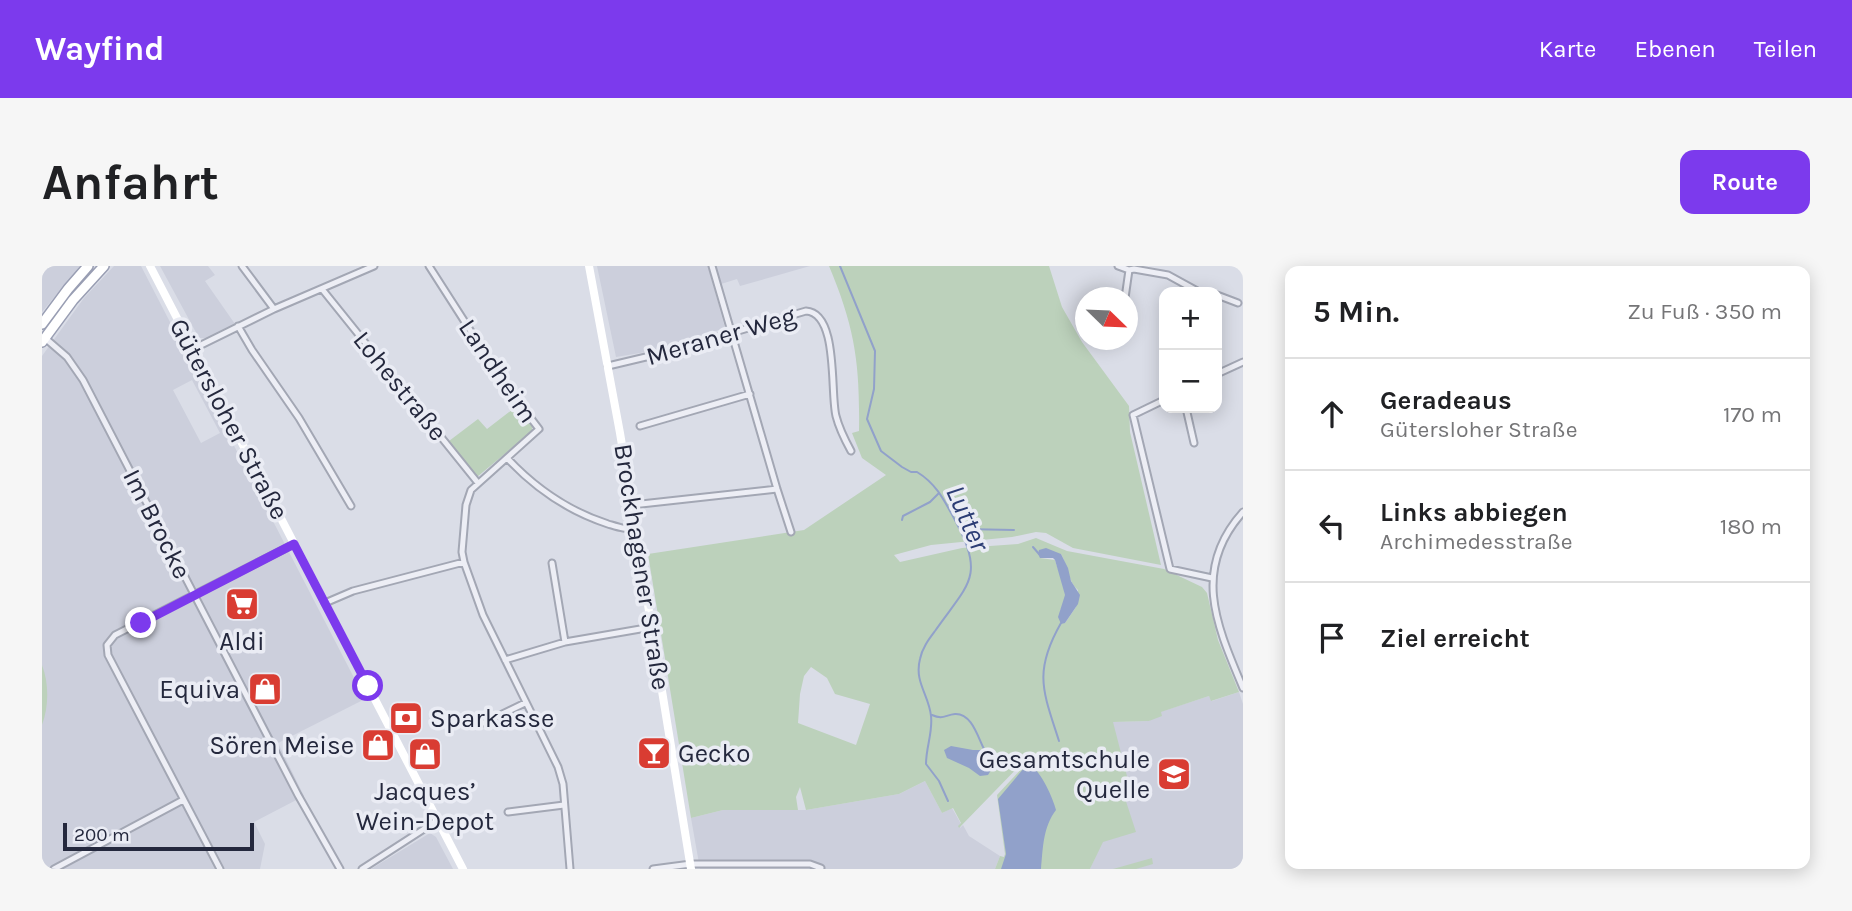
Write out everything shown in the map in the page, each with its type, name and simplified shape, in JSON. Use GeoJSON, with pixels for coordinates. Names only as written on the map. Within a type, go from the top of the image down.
{"type":"FeatureCollection","features":[{"type":"Feature","properties":{"kind":"main road"},"geometry":{"type":"LineString","coordinates":[[42,324],[89,266]]}},
{"type":"Feature","properties":{"kind":"main road"},"geometry":{"type":"LineString","coordinates":[[43,338],[104,266]]}},
{"type":"Feature","properties":{"kind":"street","name":"Gütersloher Straße"},"geometry":{"type":"LineString","coordinates":[[150,266],[463,869]]}},
{"type":"Feature","properties":{"kind":"street"},"geometry":{"type":"LineString","coordinates":[[242,266],[274,309]]}},
{"type":"Feature","properties":{"kind":"street"},"geometry":{"type":"LineString","coordinates":[[193,349],[274,309],[374,266]]}},
{"type":"Feature","properties":{"kind":"street","name":"Landheim"},"geometry":{"type":"LineString","coordinates":[[429,266],[504,383],[538,426],[537,432],[471,490],[462,552],[464,562]]}},
{"type":"Feature","properties":{"kind":"street","name":"Brockhagener Straße"},"geometry":{"type":"LineString","coordinates":[[589,266],[636,527],[691,867]]}},
{"type":"Feature","properties":{"kind":"street"},"geometry":{"type":"LineString","coordinates":[[712,266],[791,533]]}},
{"type":"Feature","properties":{"kind":"street"},"geometry":{"type":"LineString","coordinates":[[1118,266],[1177,278],[1191,287]]}},
{"type":"Feature","properties":{"kind":"street"},"geometry":{"type":"LineString","coordinates":[[1128,287],[1133,268]]}},
{"type":"Feature","properties":{"kind":"street","name":"Lohestraße"},"geometry":{"type":"LineString","coordinates":[[322,289],[478,483]]}},
{"type":"Feature","properties":{"kind":"street"},"geometry":{"type":"LineString","coordinates":[[1222,297],[1238,303]]}},
{"type":"Feature","properties":{"kind":"street","name":"Meraner Weg"},"geometry":{"type":"LineString","coordinates":[[608,366],[806,311],[811,312],[821,319],[832,358],[835,414],[851,451]]}},
{"type":"Feature","properties":{"kind":"street"},"geometry":{"type":"LineString","coordinates":[[238,326],[299,418],[351,506]]}},
{"type":"Feature","properties":{"kind":"street","name":"Im Brocke"},"geometry":{"type":"LineString","coordinates":[[43,338],[67,357],[80,375],[298,795],[340,869]]}},
{"type":"Feature","properties":{"kind":"street"},"geometry":{"type":"LineString","coordinates":[[1222,372],[1243,362]]}},
{"type":"Feature","properties":{"kind":"street"},"geometry":{"type":"LineString","coordinates":[[640,426],[750,394]]}},
{"type":"Feature","properties":{"kind":"street"},"geometry":{"type":"LineString","coordinates":[[1159,402],[1133,415],[1170,569],[1212,578]]}},
{"type":"Feature","properties":{"kind":"street"},"geometry":{"type":"LineString","coordinates":[[1187,413],[1194,443]]}},
{"type":"Feature","properties":{"kind":"street"},"geometry":{"type":"LineString","coordinates":[[507,458],[523,475],[562,503],[597,520],[624,529],[636,527]]}},
{"type":"Feature","properties":{"kind":"street"},"geometry":{"type":"LineString","coordinates":[[632,505],[777,489]]}},
{"type":"Feature","properties":{"kind":"street"},"geometry":{"type":"LineString","coordinates":[[1243,512],[1220,549],[1212,578],[1215,615],[1243,688]]}},
{"type":"Feature","properties":{"kind":"street"},"geometry":{"type":"LineString","coordinates":[[220,869],[107,655],[108,641],[294,544]]}},
{"type":"Feature","properties":{"kind":"street"},"geometry":{"type":"LineString","coordinates":[[325,603],[353,591],[464,562],[484,615],[558,767],[570,869]]}},
{"type":"Feature","properties":{"kind":"street"},"geometry":{"type":"LineString","coordinates":[[552,563],[565,642]]}},
{"type":"Feature","properties":{"kind":"street"},"geometry":{"type":"LineString","coordinates":[[505,660],[565,642],[652,627]]}},
{"type":"Feature","properties":{"kind":"street"},"geometry":{"type":"LineString","coordinates":[[484,723],[526,703]]}},
{"type":"Feature","properties":{"kind":"street"},"geometry":{"type":"LineString","coordinates":[[54,869],[183,800]]}},
{"type":"Feature","properties":{"kind":"street"},"geometry":{"type":"LineString","coordinates":[[508,812],[564,805]]}},
{"type":"Feature","properties":{"kind":"street"},"geometry":{"type":"LineString","coordinates":[[362,869],[438,820]]}},
{"type":"Feature","properties":{"kind":"street"},"geometry":{"type":"LineString","coordinates":[[653,869],[810,863],[821,868]]}},
{"type":"Feature","properties":{"kind":"shaded area"},"geometry":{"type":"Polygon","coordinates":[[[42,266],[80,266],[42,312],[42,266]]]}},
{"type":"Feature","properties":{"kind":"shaded area"},"geometry":{"type":"Polygon","coordinates":[[[114,266],[141,266],[365,699],[278,743],[304,796],[254,822],[265,844],[260,869],[42,869],[42,725],[47,690],[42,665],[42,356],[84,298],[114,266]],[[192,380],[173,390],[201,443],[220,433],[192,380]]]}},
{"type":"Feature","properties":{"kind":"shaded area"},"geometry":{"type":"Polygon","coordinates":[[[160,266],[208,266],[215,275],[205,281],[235,324],[209,338],[199,338],[160,266]]]}},
{"type":"Feature","properties":{"kind":"shaded area"},"geometry":{"type":"Polygon","coordinates":[[[597,266],[708,266],[725,328],[658,350],[616,357],[597,266]]]}},
{"type":"Feature","properties":{"kind":"shaded area"},"geometry":{"type":"Polygon","coordinates":[[[715,266],[810,266],[740,286],[737,279],[721,284],[715,266]]]}},
{"type":"Feature","properties":{"kind":"shaded area","name":"Gesamtschule Quelle"},"geometry":{"type":"Polygon","coordinates":[[[1239,692],[1243,704],[1243,869],[1090,869],[1102,842],[1113,722],[1149,721],[1160,712],[1209,696],[1212,701],[1239,692]]]}},
{"type":"Feature","properties":{"kind":"shaded area"},"geometry":{"type":"Polygon","coordinates":[[[925,781],[942,813],[952,808],[961,824],[960,828],[963,825],[969,836],[1000,856],[995,869],[700,869],[691,818],[723,810],[806,810],[899,794],[925,781]]]}},
{"type":"Feature","properties":{"kind":"shaded area"},"geometry":{"type":"Polygon","coordinates":[[[430,833],[436,837],[453,869],[371,869],[430,833]]]}},
{"type":"Feature","properties":{"kind":"green space"},"geometry":{"type":"Polygon","coordinates":[[[829,266],[1049,266],[1062,307],[1075,330],[1075,350],[1088,350],[1129,406],[1130,432],[1161,565],[1073,548],[1046,533],[1036,532],[931,545],[894,555],[900,562],[962,548],[1018,544],[1036,538],[1067,551],[1164,569],[1202,587],[1207,593],[1218,640],[1239,692],[1211,701],[1209,696],[1161,712],[1162,716],[1149,721],[1113,722],[1128,780],[1120,783],[1136,832],[1103,842],[1090,869],[995,869],[1000,856],[1004,857],[1005,854],[997,795],[1026,764],[1024,761],[959,828],[961,823],[953,808],[942,813],[925,781],[899,794],[806,810],[800,787],[796,797],[798,810],[723,810],[691,818],[648,554],[804,530],[886,475],[862,458],[852,433],[859,431],[857,365],[845,308],[829,266]],[[1061,554],[1040,558],[1055,560],[1063,582],[1065,599],[1061,610],[1061,623],[1065,623],[1076,607],[1078,590],[1072,583],[1061,554]],[[811,667],[804,676],[798,723],[856,745],[870,704],[835,694],[827,678],[811,667]]]}},
{"type":"Feature","properties":{"kind":"green space"},"geometry":{"type":"Polygon","coordinates":[[[517,406],[532,424],[532,431],[477,477],[449,441],[478,419],[487,429],[517,406]]]}},
{"type":"Feature","properties":{"kind":"green space"},"geometry":{"type":"Polygon","coordinates":[[[42,665],[47,695],[42,725],[42,665]]]}},
{"type":"Feature","properties":{"kind":"green space"},"geometry":{"type":"Polygon","coordinates":[[[1152,858],[1153,864],[1136,869],[1113,869],[1152,858]]]}},
{"type":"Feature","properties":{"kind":"water"},"geometry":{"type":"Polygon","coordinates":[[[1046,548],[1061,554],[1071,581],[1080,595],[1078,604],[1065,623],[1061,624],[1058,617],[1065,595],[1055,560],[1040,558],[1038,554],[1039,550],[1046,548]]]}},
{"type":"Feature","properties":{"kind":"water"},"geometry":{"type":"Polygon","coordinates":[[[951,746],[991,750],[996,762],[988,775],[980,776],[947,758],[944,750],[951,746]]]}},
{"type":"Feature","properties":{"kind":"water"},"geometry":{"type":"Polygon","coordinates":[[[1030,765],[1042,779],[1056,810],[1046,831],[1041,869],[1001,869],[1006,854],[998,799],[1024,768],[1030,765]]]}},
{"type":"Feature","properties":{"kind":"waterway","name":"Lutter"},"geometry":{"type":"LineString","coordinates":[[840,266],[875,351],[874,389],[867,419],[881,451],[902,467],[917,472],[935,488],[956,522],[970,556],[971,569],[964,591],[926,644],[919,667],[920,682],[931,716],[926,764],[939,781],[948,801]]}},
{"type":"Feature","properties":{"kind":"waterway"},"geometry":{"type":"LineString","coordinates":[[902,520],[903,516],[930,502],[939,493]]}},
{"type":"Feature","properties":{"kind":"waterway"},"geometry":{"type":"LineString","coordinates":[[963,529],[1014,530]]}},
{"type":"Feature","properties":{"kind":"waterway"},"geometry":{"type":"LineString","coordinates":[[1033,547],[1039,554]]}},
{"type":"Feature","properties":{"kind":"waterway"},"geometry":{"type":"LineString","coordinates":[[1059,741],[1045,695],[1044,669],[1052,640],[1061,623]]}},
{"type":"Feature","properties":{"kind":"waterway"},"geometry":{"type":"LineString","coordinates":[[932,715],[941,717],[955,714],[966,718],[974,727],[984,749]]}},
{"type":"Feature","properties":{"kind":"place","name":"Aldi"},"geometry":{"type":"Point","coordinates":[242,604]}},
{"type":"Feature","properties":{"kind":"place","name":"Equiva"},"geometry":{"type":"Point","coordinates":[265,689]}},
{"type":"Feature","properties":{"kind":"place","name":"Sparkasse"},"geometry":{"type":"Point","coordinates":[406,718]}},
{"type":"Feature","properties":{"kind":"place","name":"Sören Meise"},"geometry":{"type":"Point","coordinates":[378,745]}},
{"type":"Feature","properties":{"kind":"place","name":"Gecko"},"geometry":{"type":"Point","coordinates":[654,753]}},
{"type":"Feature","properties":{"kind":"place","name":"Jacques’ Wein-Depot"},"geometry":{"type":"Point","coordinates":[425,754]}},
{"type":"Feature","properties":{"kind":"place","name":"Gesamtschule Quelle"},"geometry":{"type":"Point","coordinates":[1174,774]}},
{"type":"Feature","properties":{"kind":"route"},"geometry":{"type":"LineString","coordinates":[[141,623],[294,544],[368,686]]}}]}
